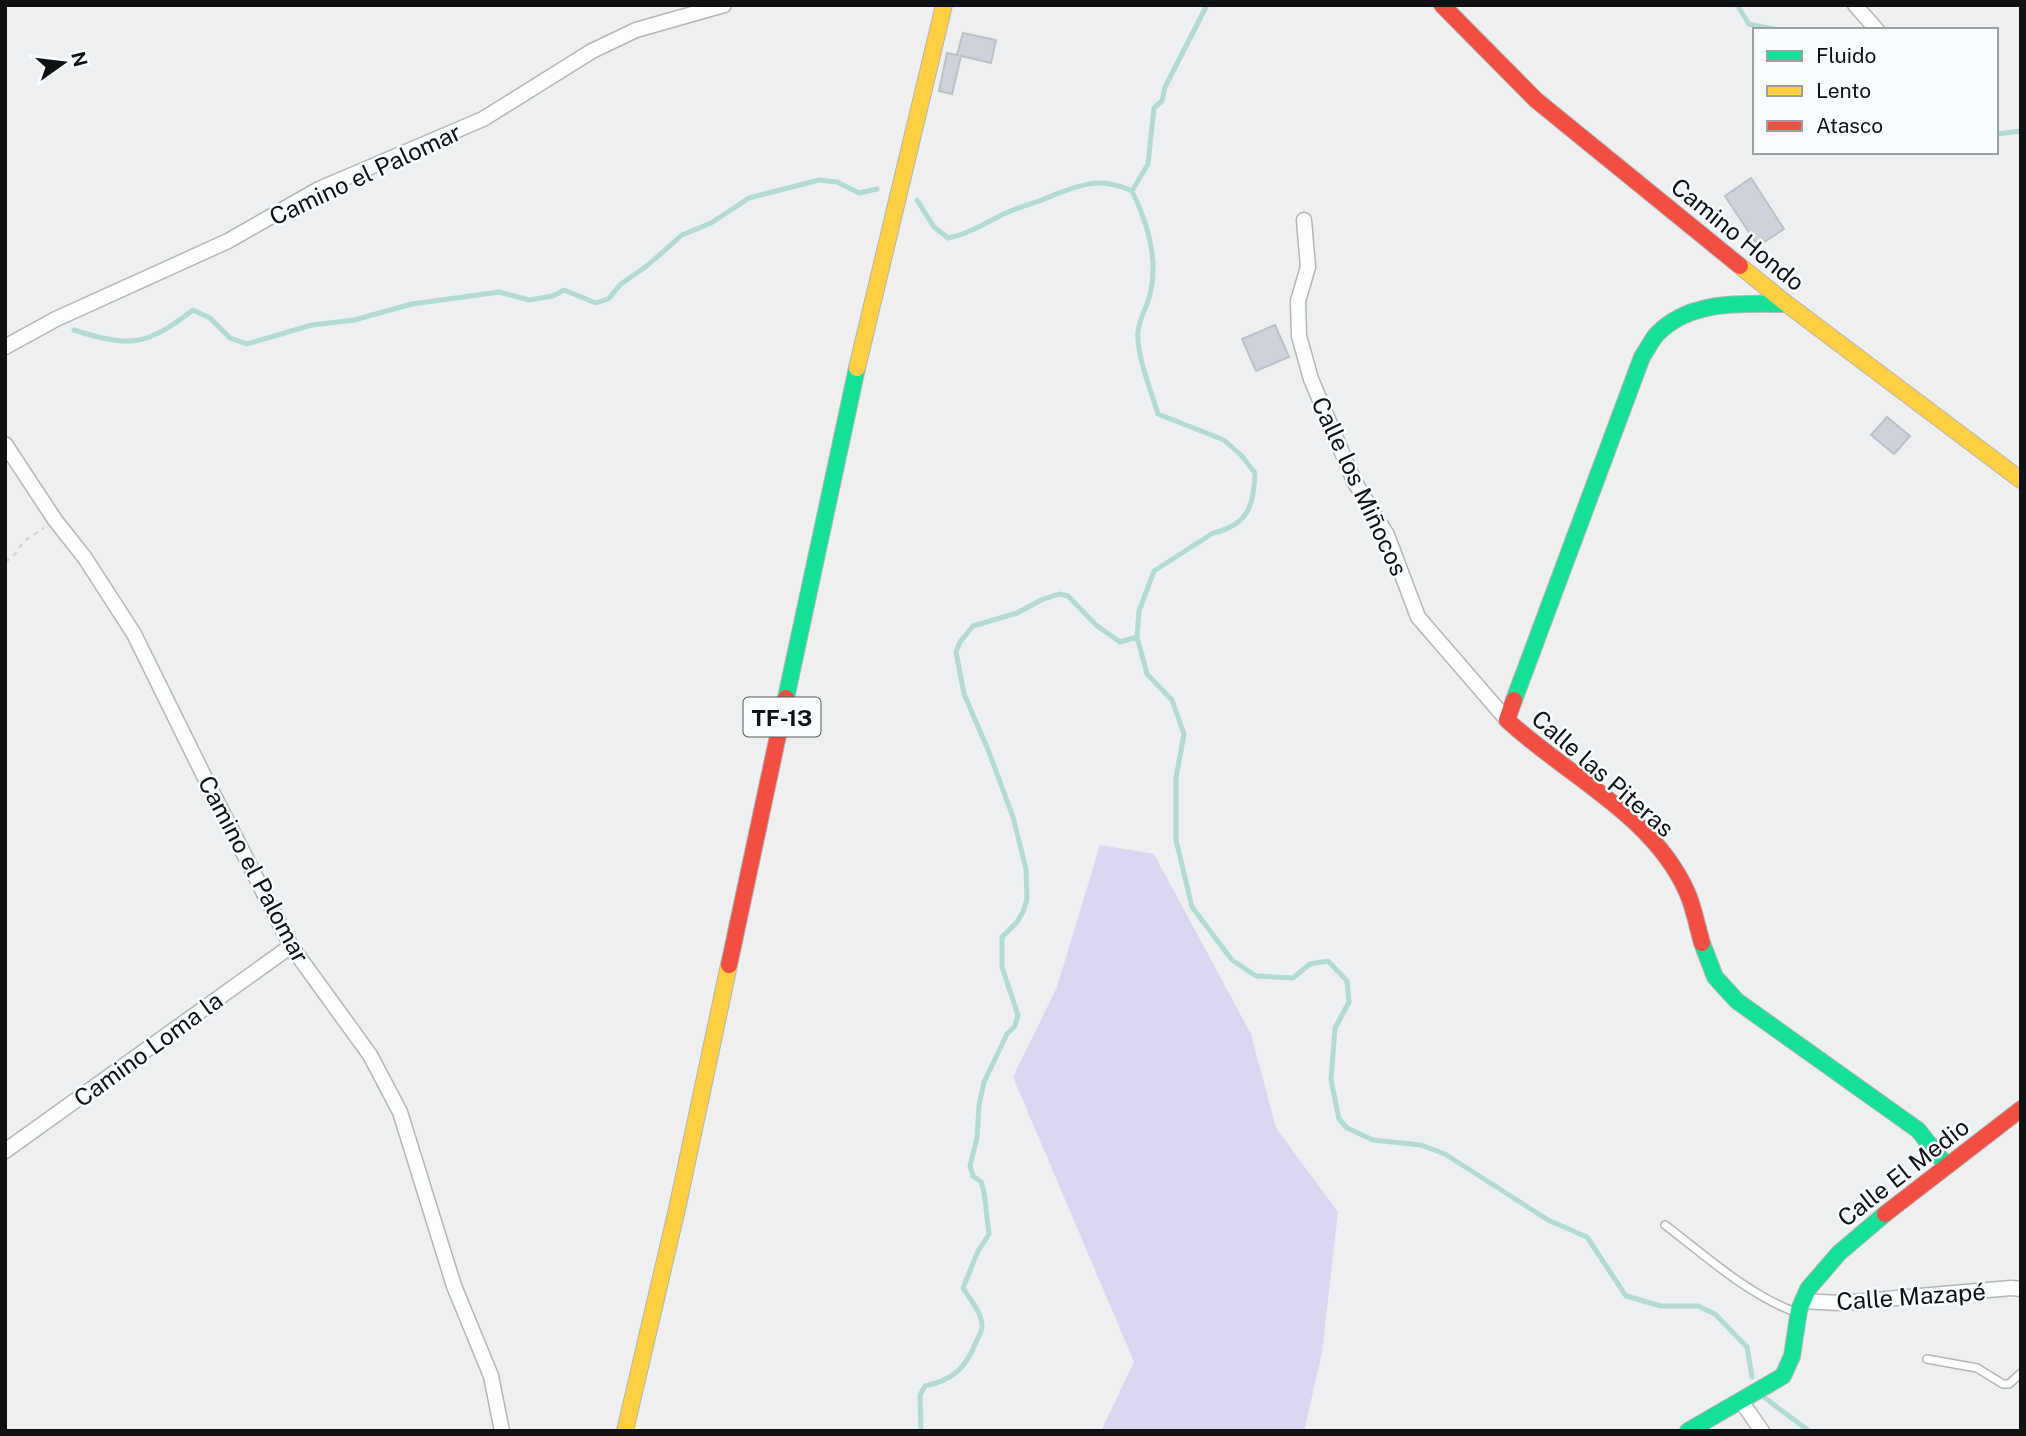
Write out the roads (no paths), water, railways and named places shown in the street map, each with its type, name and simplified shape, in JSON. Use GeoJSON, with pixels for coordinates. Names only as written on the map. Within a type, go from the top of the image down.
{"type":"FeatureCollection","features":[{"type":"Feature","properties":{"kind":"street","name":"Camino el Palomar"},"geometry":{"type":"LineString","coordinates":[[5,346],[56,319],[228,241],[319,190],[483,119],[592,51],[636,30],[724,5]]}},
{"type":"Feature","properties":{"kind":"street","name":"TF-13"},"geometry":{"type":"LineString","coordinates":[[625,1431],[680,1196],[846,414],[944,5]]}},
{"type":"Feature","properties":{"kind":"street","name":"Camino Hondo"},"geometry":{"type":"LineString","coordinates":[[1442,5],[1536,100],[1787,304],[2021,480]]}},
{"type":"Feature","properties":{"kind":"street"},"geometry":{"type":"LineString","coordinates":[[1855,5],[1875,28]]}},
{"type":"Feature","properties":{"kind":"street","name":"Calle los Miñocos"},"geometry":{"type":"LineString","coordinates":[[1304,220],[1308,267],[1298,301],[1299,336],[1311,379],[1354,481],[1387,535],[1418,617],[1507,720]]}},
{"type":"Feature","properties":{"kind":"street","name":"Calle las Piteras"},"geometry":{"type":"LineString","coordinates":[[1787,304],[1725,304],[1698,308],[1660,331],[1642,357],[1507,720],[1520,733],[1584,780],[1650,838],[1669,862],[1690,898],[1702,946],[1714,975],[1737,1001],[1918,1130],[1946,1165]]}},
{"type":"Feature","properties":{"kind":"street","name":"Camino el Palomar"},"geometry":{"type":"LineString","coordinates":[[5,444],[55,520],[85,558],[134,634],[291,946],[370,1055],[400,1112],[454,1286],[491,1376],[502,1431]]}},
{"type":"Feature","properties":{"kind":"street","name":"Camino Loma la"},"geometry":{"type":"LineString","coordinates":[[5,1151],[291,946]]}},
{"type":"Feature","properties":{"kind":"street","name":"Calle El Medio"},"geometry":{"type":"LineString","coordinates":[[1800,1307],[1806,1291],[1849,1243],[2021,1109]]}},
{"type":"Feature","properties":{"kind":"street","name":"Calle Mazapé"},"geometry":{"type":"LineString","coordinates":[[1800,1307],[2021,1289]]}},
{"type":"Feature","properties":{"kind":"street"},"geometry":{"type":"LineString","coordinates":[[1688,1431],[1783,1376],[1789,1368],[1800,1307]]}},
{"type":"Feature","properties":{"kind":"street"},"geometry":{"type":"LineString","coordinates":[[1741,1401],[1762,1431]]}},
{"type":"Feature","properties":{"kind":"lane"},"geometry":{"type":"LineString","coordinates":[[1665,1225],[1736,1279],[1776,1305],[1800,1307]]}},
{"type":"Feature","properties":{"kind":"lane"},"geometry":{"type":"LineString","coordinates":[[1927,1359],[1977,1368],[2003,1384],[2009,1384],[2021,1373]]}},
{"type":"Feature","properties":{"kind":"waterway"},"geometry":{"type":"LineString","coordinates":[[1207,5],[1165,87],[1162,101],[1154,108],[1148,164],[1132,191],[1146,226],[1152,252],[1151,290],[1139,326],[1138,340],[1158,414],[1224,440],[1241,455],[1255,473],[1253,495],[1247,512],[1234,525],[1213,533],[1154,571],[1139,611],[1137,637],[1147,674],[1172,700],[1184,734],[1176,778],[1176,840],[1192,907],[1232,960],[1256,976],[1293,978],[1310,964],[1328,961],[1347,981],[1349,1002],[1335,1028],[1331,1080],[1339,1119],[1347,1128],[1373,1140],[1421,1145],[1445,1154],[1548,1220],[1587,1237],[1626,1296],[1661,1306],[1698,1306],[1715,1314],[1747,1347],[1752,1377]]}},
{"type":"Feature","properties":{"kind":"waterway"},"geometry":{"type":"LineString","coordinates":[[1737,5],[1749,24],[1768,28]]}},
{"type":"Feature","properties":{"kind":"waterway"},"geometry":{"type":"LineString","coordinates":[[1998,134],[2021,131]]}},
{"type":"Feature","properties":{"kind":"waterway"},"geometry":{"type":"LineString","coordinates":[[74,330],[110,340],[137,340],[163,331],[193,310],[210,318],[230,338],[247,344],[312,325],[354,320],[412,304],[499,292],[529,300],[553,296],[564,290],[596,303],[608,299],[621,284],[682,235],[711,223],[749,198],[819,180],[837,182],[859,193],[877,189]]}},
{"type":"Feature","properties":{"kind":"waterway"},"geometry":{"type":"LineString","coordinates":[[917,200],[934,227],[948,238],[1012,210],[1088,184],[1109,184],[1132,191]]}},
{"type":"Feature","properties":{"kind":"waterway"},"geometry":{"type":"LineString","coordinates":[[921,1431],[920,1395],[925,1386],[957,1372],[968,1359],[982,1329],[978,1312],[963,1288],[978,1251],[989,1234],[984,1192],[970,1166],[977,1138],[979,1105],[984,1082],[1007,1034],[1015,1026],[1018,1015],[1002,967],[1002,937],[1017,922],[1027,899],[1026,869],[1013,817],[964,694],[956,652],[960,642],[973,626],[1017,613],[1059,594],[1068,596],[1096,625],[1120,642],[1137,637]]}},
{"type":"Feature","properties":{"kind":"waterway"},"geometry":{"type":"LineString","coordinates":[[1765,1398],[1809,1431]]}}]}
